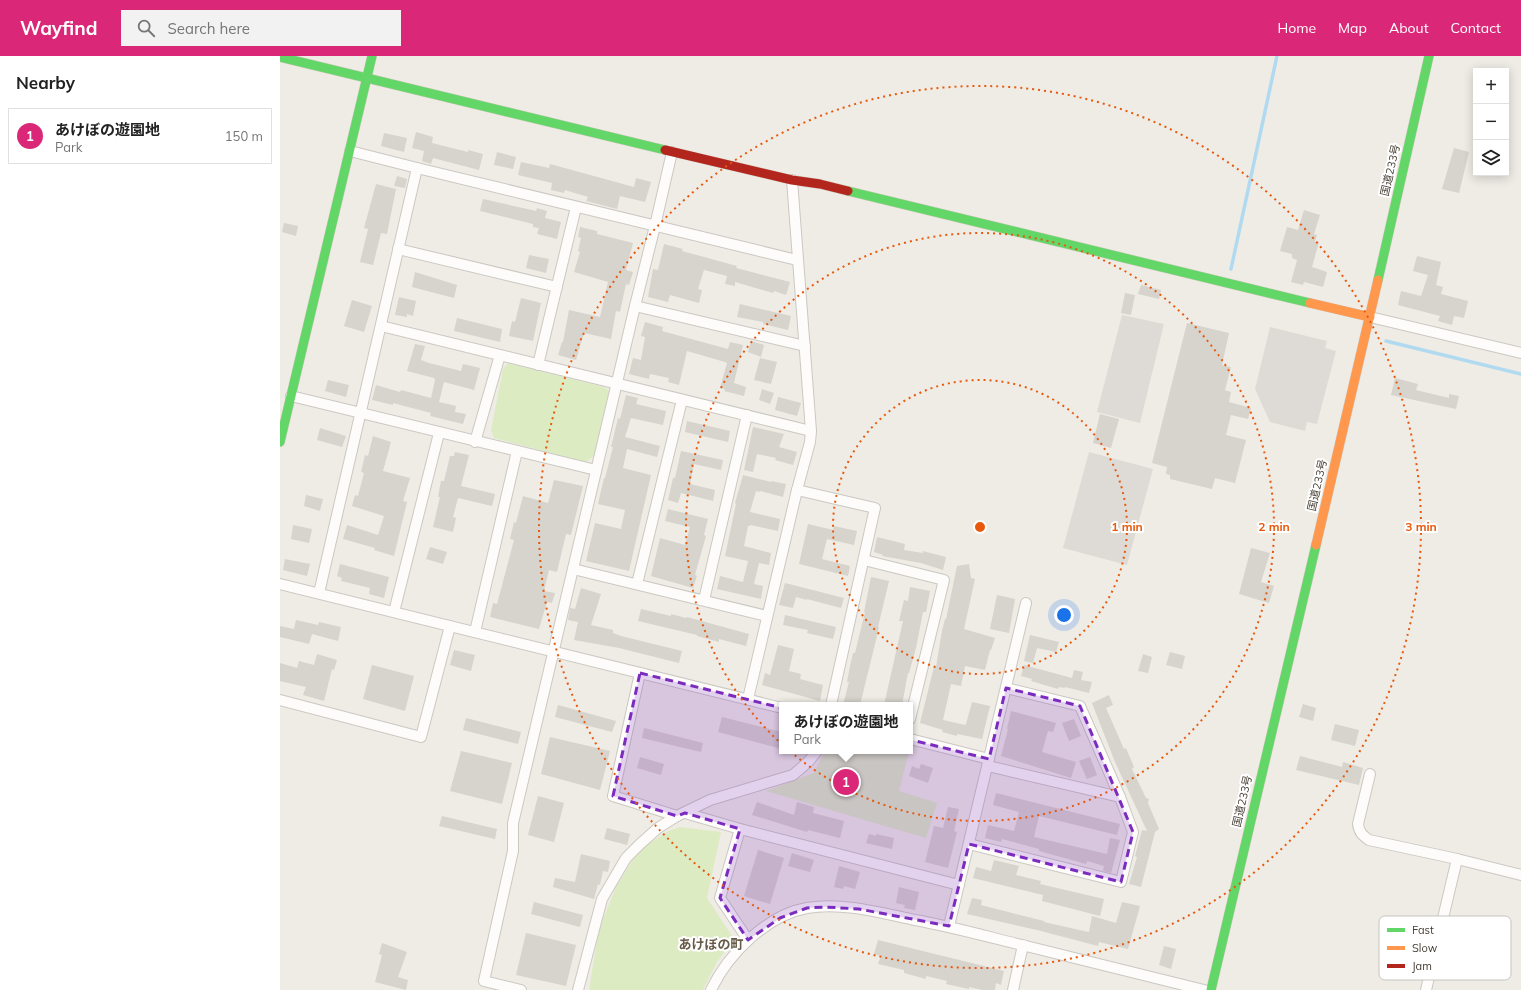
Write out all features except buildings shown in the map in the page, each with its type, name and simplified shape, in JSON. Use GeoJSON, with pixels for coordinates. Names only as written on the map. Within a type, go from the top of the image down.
{"type":"FeatureCollection","features":[{"type":"Feature","properties":{"kind":"main road"},"geometry":{"type":"LineString","coordinates":[[280,442],[372,56]]}},
{"type":"Feature","properties":{"kind":"main road","name":"国道233号"},"geometry":{"type":"LineString","coordinates":[[1210,990],[1370,317],[1428,56]]}},
{"type":"Feature","properties":{"kind":"main road"},"geometry":{"type":"LineString","coordinates":[[280,57],[672,152],[792,180],[820,184],[1370,317]]}},
{"type":"Feature","properties":{"kind":"street"},"geometry":{"type":"LineString","coordinates":[[350,151],[797,260]]}},
{"type":"Feature","properties":{"kind":"street"},"geometry":{"type":"LineString","coordinates":[[521,990],[484,981],[513,851],[513,823],[672,152]]}},
{"type":"Feature","properties":{"kind":"street"},"geometry":{"type":"LineString","coordinates":[[319,593],[417,168]]}},
{"type":"Feature","properties":{"kind":"street"},"geometry":{"type":"LineString","coordinates":[[748,699],[797,490],[810,442],[811,431],[792,180]]}},
{"type":"Feature","properties":{"kind":"street"},"geometry":{"type":"LineString","coordinates":[[538,365],[576,207]]}},
{"type":"Feature","properties":{"kind":"street"},"geometry":{"type":"LineString","coordinates":[[398,249],[557,287]]}},
{"type":"Feature","properties":{"kind":"street"},"geometry":{"type":"LineString","coordinates":[[635,306],[805,346]]}},
{"type":"Feature","properties":{"kind":"street"},"geometry":{"type":"LineString","coordinates":[[1370,317],[1521,353]]}},
{"type":"Feature","properties":{"kind":"street"},"geometry":{"type":"LineString","coordinates":[[381,326],[811,431]]}},
{"type":"Feature","properties":{"kind":"street"},"geometry":{"type":"LineString","coordinates":[[475,442],[500,355]]}},
{"type":"Feature","properties":{"kind":"street"},"geometry":{"type":"LineString","coordinates":[[290,396],[475,442],[596,470]]}},
{"type":"Feature","properties":{"kind":"street"},"geometry":{"type":"LineString","coordinates":[[637,584],[682,400]]}},
{"type":"Feature","properties":{"kind":"street"},"geometry":{"type":"LineString","coordinates":[[704,600],[747,415]]}},
{"type":"Feature","properties":{"kind":"street"},"geometry":{"type":"LineString","coordinates":[[394,612],[439,433]]}},
{"type":"Feature","properties":{"kind":"street"},"geometry":{"type":"LineString","coordinates":[[475,632],[517,452]]}},
{"type":"Feature","properties":{"kind":"street"},"geometry":{"type":"LineString","coordinates":[[797,490],[875,508],[832,702]]}},
{"type":"Feature","properties":{"kind":"street"},"geometry":{"type":"LineString","coordinates":[[864,560],[944,580],[913,707]]}},
{"type":"Feature","properties":{"kind":"street"},"geometry":{"type":"LineString","coordinates":[[573,569],[768,616]]}},
{"type":"Feature","properties":{"kind":"street"},"geometry":{"type":"LineString","coordinates":[[280,584],[779,707]]}},
{"type":"Feature","properties":{"kind":"street"},"geometry":{"type":"LineString","coordinates":[[949,926],[1026,603]]}},
{"type":"Feature","properties":{"kind":"street"},"geometry":{"type":"LineString","coordinates":[[280,700],[421,737],[450,626]]}},
{"type":"Feature","properties":{"kind":"street"},"geometry":{"type":"LineString","coordinates":[[640,673],[613,796],[681,815],[959,885]]}},
{"type":"Feature","properties":{"kind":"street"},"geometry":{"type":"LineString","coordinates":[[969,844],[1121,882],[1133,832],[1120,797],[1080,706],[1006,688]]}},
{"type":"Feature","properties":{"kind":"street"},"geometry":{"type":"LineString","coordinates":[[913,740],[988,762],[1120,797]]}},
{"type":"Feature","properties":{"kind":"street"},"geometry":{"type":"LineString","coordinates":[[578,990],[602,899],[626,858],[658,828],[681,815],[710,800],[793,775],[815,754]]}},
{"type":"Feature","properties":{"kind":"street"},"geometry":{"type":"LineString","coordinates":[[1370,774],[1358,824],[1358,830],[1368,840],[1521,875]]}},
{"type":"Feature","properties":{"kind":"street"},"geometry":{"type":"LineString","coordinates":[[740,829],[720,898],[748,940]]}},
{"type":"Feature","properties":{"kind":"street"},"geometry":{"type":"LineString","coordinates":[[1444,916],[1457,860]]}},
{"type":"Feature","properties":{"kind":"street"},"geometry":{"type":"LineString","coordinates":[[711,990],[731,957],[748,940],[780,918],[807,908],[825,907],[859,909],[949,926],[1204,990]]}},
{"type":"Feature","properties":{"kind":"street"},"geometry":{"type":"LineString","coordinates":[[1013,990],[1023,945]]}},
{"type":"Feature","properties":{"kind":"street"},"geometry":{"type":"LineString","coordinates":[[1426,990],[1428,980]]}},
{"type":"Feature","properties":{"kind":"highlighted area"},"geometry":{"type":"Polygon","coordinates":[[[640,673],[989,759],[1006,688],[1080,706],[1133,832],[1121,882],[969,844],[949,926],[859,909],[825,907],[807,908],[780,918],[748,940],[720,898],[740,829],[685,813],[677,816],[613,796],[640,673]]]}},
{"type":"Feature","properties":{"kind":"green space"},"geometry":{"type":"Polygon","coordinates":[[[508,363],[604,387],[609,391],[594,456],[586,462],[494,438],[491,430],[503,369],[508,363]]]}},
{"type":"Feature","properties":{"kind":"green space"},"geometry":{"type":"Polygon","coordinates":[[[824,754],[908,754],[899,791],[937,803],[926,838],[766,791],[814,773],[824,754]]]}},
{"type":"Feature","properties":{"kind":"green space"},"geometry":{"type":"Polygon","coordinates":[[[680,827],[721,832],[707,898],[734,939],[717,962],[703,990],[589,990],[599,929],[616,887],[639,850],[668,831],[680,827]]]}},
{"type":"Feature","properties":{"kind":"shaded area"},"geometry":{"type":"Polygon","coordinates":[[[1122,315],[1164,324],[1140,423],[1097,412],[1122,315]]]}},
{"type":"Feature","properties":{"kind":"shaded area"},"geometry":{"type":"Polygon","coordinates":[[[1270,327],[1327,341],[1325,348],[1336,351],[1317,424],[1307,422],[1305,431],[1270,422],[1255,389],[1270,327]]]}},
{"type":"Feature","properties":{"kind":"shaded area"},"geometry":{"type":"Polygon","coordinates":[[[1089,452],[1153,469],[1127,565],[1063,548],[1089,452]]]}},
{"type":"Feature","properties":{"kind":"waterway"},"geometry":{"type":"LineString","coordinates":[[1231,269],[1277,56]]}},
{"type":"Feature","properties":{"kind":"waterway"},"geometry":{"type":"LineString","coordinates":[[1386,341],[1521,374]]}},
{"type":"Feature","properties":{"kind":"traffic: fast"},"geometry":{"type":"LineString","coordinates":[[280,442],[372,56]]}},
{"type":"Feature","properties":{"kind":"traffic: fast"},"geometry":{"type":"LineString","coordinates":[[1378,280],[1429,56]]}},
{"type":"Feature","properties":{"kind":"traffic: fast"},"geometry":{"type":"LineString","coordinates":[[280,57],[665,150]]}},
{"type":"Feature","properties":{"kind":"traffic: fast"},"geometry":{"type":"LineString","coordinates":[[848,191],[1310,303]]}},
{"type":"Feature","properties":{"kind":"traffic: fast"},"geometry":{"type":"LineString","coordinates":[[1211,990],[1316,545]]}},
{"type":"Feature","properties":{"kind":"traffic: slow"},"geometry":{"type":"LineString","coordinates":[[1316,545],[1378,280]]}},
{"type":"Feature","properties":{"kind":"traffic: slow"},"geometry":{"type":"LineString","coordinates":[[1310,303],[1370,317]]}},
{"type":"Feature","properties":{"kind":"traffic: jam"},"geometry":{"type":"LineString","coordinates":[[665,150],[792,180],[820,184],[848,191]]}},
{"type":"Feature","properties":{"kind":"place","name":"あけぼの遊園地"},"geometry":{"type":"Point","coordinates":[846,782]}},
{"type":"Feature","properties":{"kind":"district","name":"あけぼの町"},"geometry":{"type":"Point","coordinates":[711,944]}}]}
